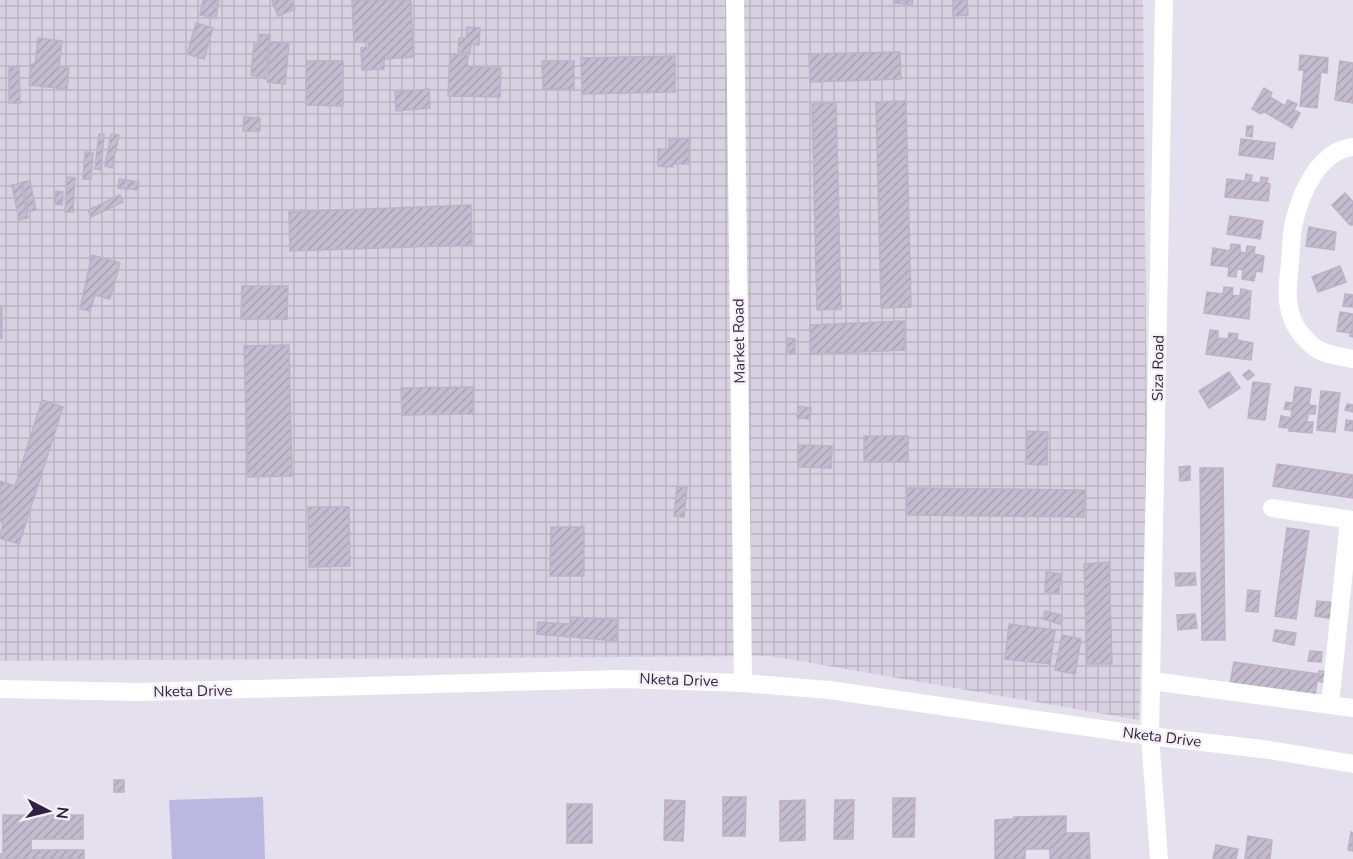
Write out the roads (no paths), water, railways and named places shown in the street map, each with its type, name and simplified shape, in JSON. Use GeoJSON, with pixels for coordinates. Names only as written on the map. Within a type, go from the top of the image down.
{"type":"FeatureCollection","features":[{"type":"Feature","properties":{"kind":"street","name":"Market Road"},"geometry":{"type":"LineString","coordinates":[[735,0],[743,682]]}},
{"type":"Feature","properties":{"kind":"street","name":"Siza Road"},"geometry":{"type":"LineString","coordinates":[[1159,859],[1150,736],[1164,0]]}},
{"type":"Feature","properties":{"kind":"street"},"geometry":{"type":"LineString","coordinates":[[1353,147],[1345,148],[1326,158],[1301,199],[1293,223],[1287,298],[1292,319],[1314,347],[1333,355],[1353,359]]}},
{"type":"Feature","properties":{"kind":"street"},"geometry":{"type":"LineString","coordinates":[[1272,508],[1351,520],[1330,705]]}},
{"type":"Feature","properties":{"kind":"street","name":"Nketa Drive"},"geometry":{"type":"LineString","coordinates":[[0,689],[138,692],[622,679],[743,682],[829,690],[1150,736],[1270,750],[1353,764]]}},
{"type":"Feature","properties":{"kind":"street"},"geometry":{"type":"LineString","coordinates":[[1152,681],[1353,708]]}}]}
